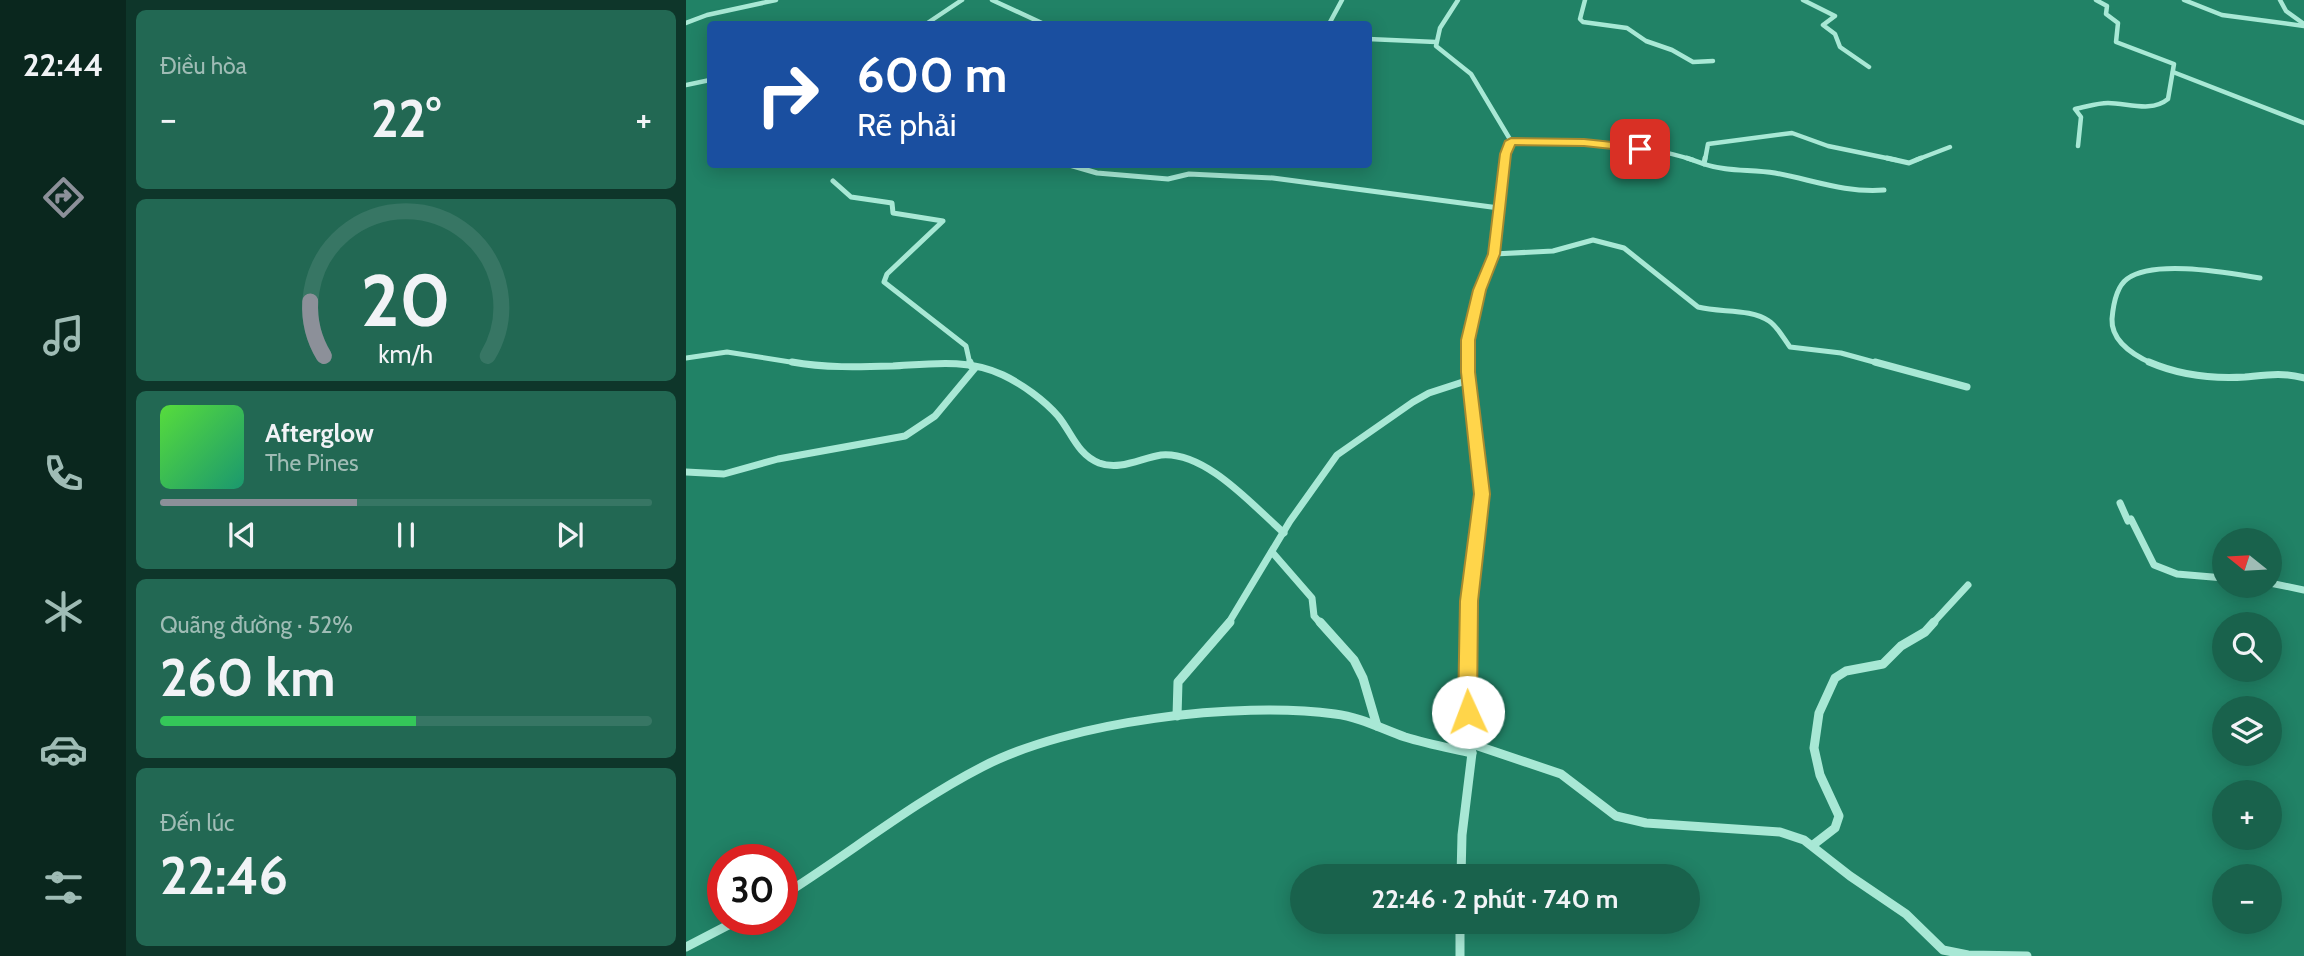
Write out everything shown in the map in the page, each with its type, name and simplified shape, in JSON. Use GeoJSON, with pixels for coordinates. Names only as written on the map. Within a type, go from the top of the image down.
{"type":"FeatureCollection","features":[{"type":"Feature","properties":{"kind":"street"},"geometry":{"type":"LineString","coordinates":[[686,23],[700,17],[755,7],[776,0]]}},
{"type":"Feature","properties":{"kind":"street"},"geometry":{"type":"LineString","coordinates":[[930,21],[962,0]]}},
{"type":"Feature","properties":{"kind":"street"},"geometry":{"type":"LineString","coordinates":[[992,0],[1038,21]]}},
{"type":"Feature","properties":{"kind":"street"},"geometry":{"type":"LineString","coordinates":[[1331,21],[1342,0]]}},
{"type":"Feature","properties":{"kind":"street"},"geometry":{"type":"LineString","coordinates":[[1458,0],[1441,25],[1436,46],[1465,69],[1476,82],[1511,141],[1503,166],[1494,254],[1479,290],[1468,340],[1469,380],[1482,494],[1469,601],[1466,667],[1468,734],[1472,749],[1461,864]]}},
{"type":"Feature","properties":{"kind":"street"},"geometry":{"type":"LineString","coordinates":[[1585,0],[1580,19],[1583,22],[1626,27],[1646,41],[1672,50],[1689,60],[1701,63],[1713,61]]}},
{"type":"Feature","properties":{"kind":"street"},"geometry":{"type":"LineString","coordinates":[[1803,0],[1835,16],[1823,25],[1824,28],[1835,34],[1840,47],[1850,51],[1855,59],[1870,67]]}},
{"type":"Feature","properties":{"kind":"street"},"geometry":{"type":"LineString","coordinates":[[2078,146],[2081,117],[2075,109],[2108,103],[2141,107],[2163,103],[2168,99],[2174,64],[2116,42],[2118,23],[2106,14],[2107,6],[2096,0]]}},
{"type":"Feature","properties":{"kind":"street"},"geometry":{"type":"LineString","coordinates":[[2184,0],[2222,15],[2304,25]]}},
{"type":"Feature","properties":{"kind":"street"},"geometry":{"type":"LineString","coordinates":[[2280,0],[2286,10],[2304,25]]}},
{"type":"Feature","properties":{"kind":"street"},"geometry":{"type":"LineString","coordinates":[[1372,39],[1436,42]]}},
{"type":"Feature","properties":{"kind":"street"},"geometry":{"type":"LineString","coordinates":[[2173,72],[2304,123]]}},
{"type":"Feature","properties":{"kind":"street"},"geometry":{"type":"LineString","coordinates":[[686,85],[707,81]]}},
{"type":"Feature","properties":{"kind":"street"},"geometry":{"type":"LineString","coordinates":[[1704,164],[1708,144],[1788,133],[1828,146],[1909,163],[1950,147]]}},
{"type":"Feature","properties":{"kind":"street"},"geometry":{"type":"LineString","coordinates":[[1511,141],[1606,144],[1664,152],[1722,169],[1777,173],[1817,186],[1854,192],[1884,190]]}},
{"type":"Feature","properties":{"kind":"street"},"geometry":{"type":"LineString","coordinates":[[1080,168],[1097,173],[1168,179],[1189,174],[1273,178],[1499,208]]}},
{"type":"Feature","properties":{"kind":"street"},"geometry":{"type":"LineString","coordinates":[[833,181],[852,197],[892,204],[893,212],[943,221],[887,274],[884,282],[966,346],[973,367]]}},
{"type":"Feature","properties":{"kind":"street"},"geometry":{"type":"LineString","coordinates":[[1494,254],[1536,253],[1589,240],[1601,241],[1627,250],[1701,309],[1743,313],[1769,321],[1790,347],[1841,353],[1967,387]]}},
{"type":"Feature","properties":{"kind":"street"},"geometry":{"type":"LineString","coordinates":[[2260,278],[2189,270],[2134,274],[2125,281],[2115,300],[2112,329],[2116,339],[2147,361],[2187,374],[2235,377],[2272,372],[2304,378]]}},
{"type":"Feature","properties":{"kind":"street"},"geometry":{"type":"LineString","coordinates":[[686,358],[733,352],[818,365],[901,365],[936,362],[973,367],[1004,376],[1045,404],[1056,415],[1069,438],[1082,453],[1096,462],[1109,467],[1122,466],[1168,455],[1200,463],[1284,533]]}},
{"type":"Feature","properties":{"kind":"street"},"geometry":{"type":"LineString","coordinates":[[686,472],[724,474],[778,459],[905,436],[927,423],[973,367]]}},
{"type":"Feature","properties":{"kind":"street"},"geometry":{"type":"LineString","coordinates":[[1177,716],[1178,682],[1182,674],[1213,644],[1239,610],[1284,533],[1343,449],[1429,393],[1469,380]]}},
{"type":"Feature","properties":{"kind":"street"},"geometry":{"type":"LineString","coordinates":[[2120,503],[2124,516],[2128,521],[2131,519],[2154,565],[2177,574],[2212,577]]}},
{"type":"Feature","properties":{"kind":"street"},"geometry":{"type":"LineString","coordinates":[[1272,552],[1312,598],[1314,616],[1354,660],[1363,678],[1377,726]]}},
{"type":"Feature","properties":{"kind":"street"},"geometry":{"type":"LineString","coordinates":[[1813,845],[1835,828],[1839,816],[1820,775],[1814,748],[1819,713],[1835,678],[1846,671],[1883,664],[1900,646],[1925,632],[1968,585]]}},
{"type":"Feature","properties":{"kind":"street"},"geometry":{"type":"LineString","coordinates":[[2282,585],[2304,590]]}},
{"type":"Feature","properties":{"kind":"street"},"geometry":{"type":"LineString","coordinates":[[798,886],[906,811],[982,767],[1033,746],[1068,735],[1177,716],[1222,709],[1261,709],[1338,714],[1415,740],[1472,749],[1561,774],[1616,816],[1646,823],[1780,832],[1813,845],[1850,876],[1906,914],[1943,953],[1968,956],[2027,956]]}},
{"type":"Feature","properties":{"kind":"street"},"geometry":{"type":"LineString","coordinates":[[1460,934],[1460,956]]}},
{"type":"Feature","properties":{"kind":"street"},"geometry":{"type":"LineString","coordinates":[[686,947],[709,935]]}},
{"type":"Feature","properties":{"kind":"route"},"geometry":{"type":"LineString","coordinates":[[1468,712],[1466,667],[1469,601],[1482,494],[1468,372],[1468,340],[1479,290],[1494,254],[1505,154],[1511,141],[1584,142],[1640,149]]}}]}
